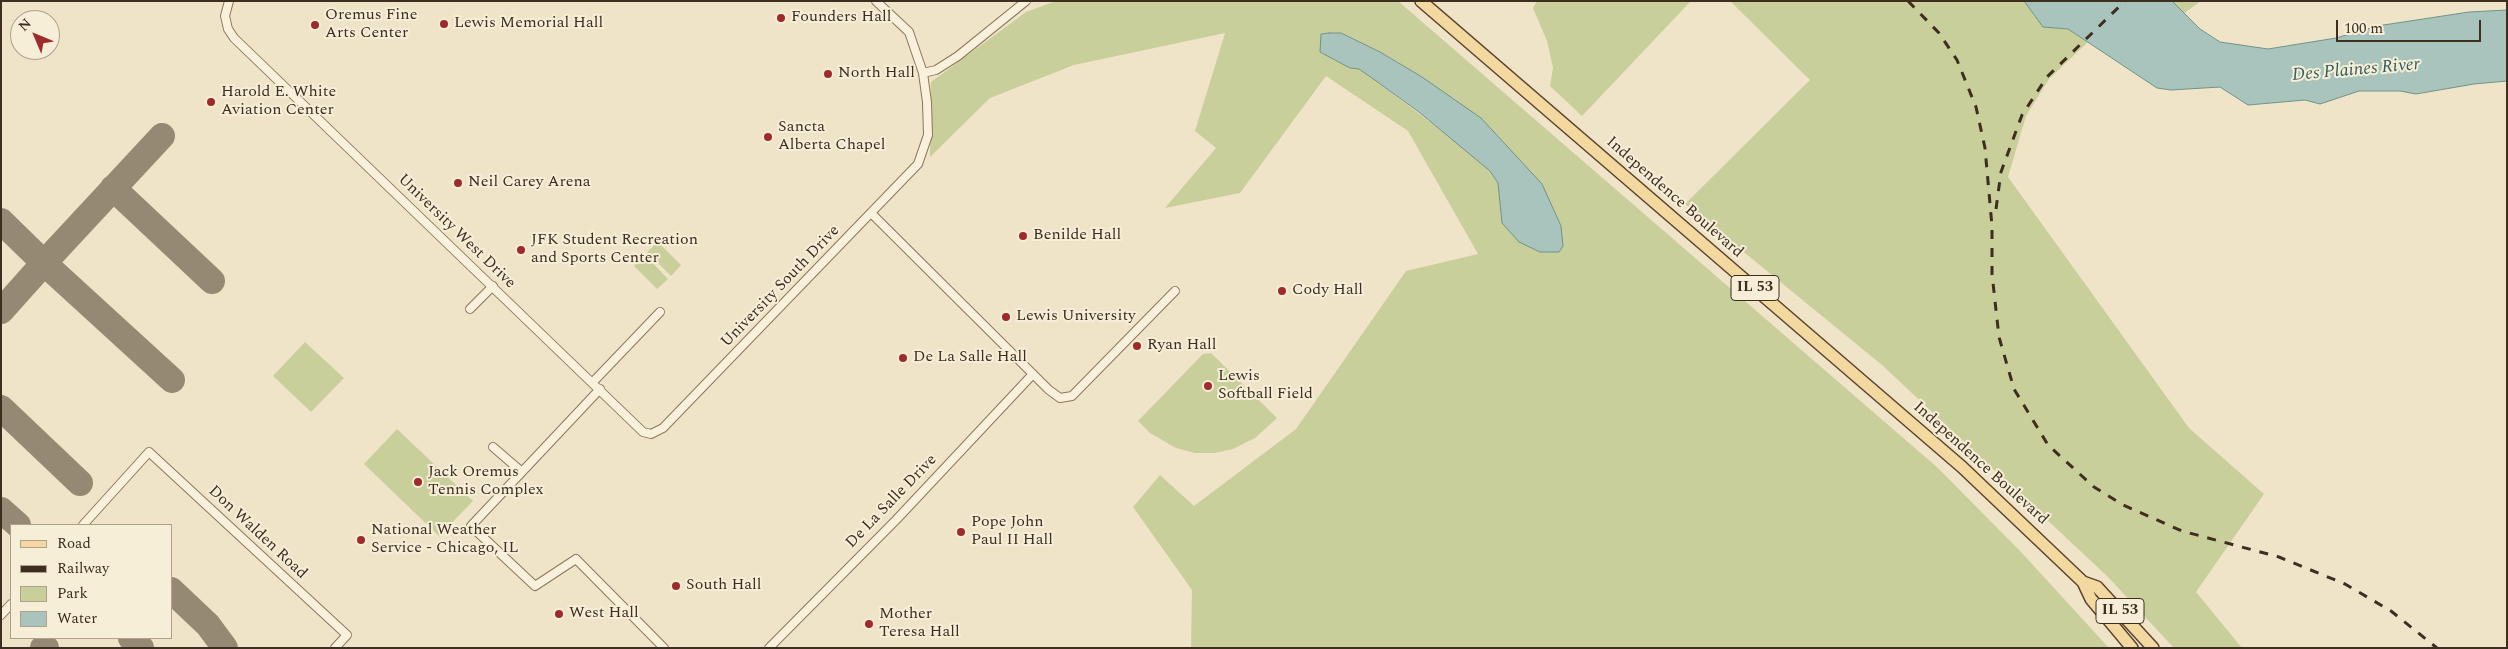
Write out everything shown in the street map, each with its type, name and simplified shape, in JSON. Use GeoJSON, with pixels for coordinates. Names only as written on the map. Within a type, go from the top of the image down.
{"type":"FeatureCollection","features":[{"type":"Feature","properties":{"kind":"main road","name":"Independence Boulevard"},"geometry":{"type":"LineString","coordinates":[[1421,1],[1895,408],[1998,501],[2083,582],[2092,599],[2132,648]]}},
{"type":"Feature","properties":{"kind":"main road","name":"Independence Boulevard"},"geometry":{"type":"LineString","coordinates":[[2083,582],[2097,587],[2153,648]]}},
{"type":"Feature","properties":{"kind":"street","name":"University West Drive"},"geometry":{"type":"LineString","coordinates":[[229,1],[225,16],[228,28],[234,38],[643,432],[652,434],[663,428]]}},
{"type":"Feature","properties":{"kind":"street"},"geometry":{"type":"LineString","coordinates":[[876,1],[909,32],[923,73],[936,70],[958,56],[1026,1]]}},
{"type":"Feature","properties":{"kind":"street","name":"University South Drive"},"geometry":{"type":"LineString","coordinates":[[663,428],[918,164],[928,135],[928,102],[923,73]]}},
{"type":"Feature","properties":{"kind":"street"},"geometry":{"type":"LineString","coordinates":[[871,213],[1033,374],[1060,398],[1072,396],[1175,290]]}},
{"type":"Feature","properties":{"kind":"street"},"geometry":{"type":"LineString","coordinates":[[470,309],[493,286]]}},
{"type":"Feature","properties":{"kind":"street"},"geometry":{"type":"LineString","coordinates":[[592,382],[660,312]]}},
{"type":"Feature","properties":{"kind":"street","name":"De La Salle Drive"},"geometry":{"type":"LineString","coordinates":[[769,648],[896,520],[1033,374]]}},
{"type":"Feature","properties":{"kind":"street"},"geometry":{"type":"LineString","coordinates":[[600,389],[471,526],[534,586],[576,559],[664,648]]}},
{"type":"Feature","properties":{"kind":"street"},"geometry":{"type":"LineString","coordinates":[[493,447],[522,472]]}},
{"type":"Feature","properties":{"kind":"street","name":"Don Walden Road"},"geometry":{"type":"LineString","coordinates":[[83,524],[149,452],[347,634],[334,648]]}},
{"type":"Feature","properties":{"kind":"street"},"geometry":{"type":"LineString","coordinates":[[1,615],[10,605]]}},
{"type":"Feature","properties":{"kind":"green space"},"geometry":{"type":"Polygon","coordinates":[[[1056,1],[1398,1],[1938,468],[2022,553],[2109,648],[1191,648],[1192,590],[1133,507],[1160,475],[1194,506],[1296,429],[1406,271],[1478,254],[1408,131],[1326,76],[1240,193],[1165,208],[1216,148],[1195,131],[1225,33],[1074,65],[990,98],[930,157],[931,82],[1026,12],[1056,1]],[[1341,33],[1321,34],[1321,52],[1350,68],[1359,69],[1379,83],[1472,154],[1490,171],[1498,183],[1500,191],[1561,226],[1557,217],[1422,77],[1380,52],[1341,33]]]}},
{"type":"Feature","properties":{"kind":"green space"},"geometry":{"type":"Polygon","coordinates":[[[1537,1],[1691,1],[1582,116],[1550,86],[1553,68],[1547,41],[1533,8],[1537,1]]]}},
{"type":"Feature","properties":{"kind":"green space"},"geometry":{"type":"Polygon","coordinates":[[[1730,1],[2024,1],[2043,27],[2068,29],[2088,42],[2049,79],[2026,116],[2008,177],[2189,428],[2264,494],[2196,592],[2242,648],[2174,648],[2108,577],[1882,365],[1685,204],[1810,80],[1730,1]]]}},
{"type":"Feature","properties":{"kind":"green space"},"geometry":{"type":"Polygon","coordinates":[[[2172,1],[2201,1],[2183,14],[2172,1]]]}},
{"type":"Feature","properties":{"kind":"green space"},"geometry":{"type":"Polygon","coordinates":[[[658,242],[681,265],[671,276],[647,252],[658,242]]]}},
{"type":"Feature","properties":{"kind":"green space"},"geometry":{"type":"Polygon","coordinates":[[[645,255],[668,279],[657,289],[634,266],[645,255]]]}},
{"type":"Feature","properties":{"kind":"green space"},"geometry":{"type":"Polygon","coordinates":[[[305,342],[344,378],[311,412],[273,376],[305,342]]]}},
{"type":"Feature","properties":{"kind":"green space","name":"Lewis Softball Field"},"geometry":{"type":"Polygon","coordinates":[[[1211,353],[1277,418],[1255,438],[1233,449],[1215,453],[1195,453],[1176,448],[1150,433],[1138,421],[1203,354],[1211,353]]]}},
{"type":"Feature","properties":{"kind":"green space","name":"Jack Oremus Tennis Complex"},"geometry":{"type":"Polygon","coordinates":[[[397,429],[473,501],[439,536],[364,464],[397,429]]]}},
{"type":"Feature","properties":{"kind":"water","name":"Des Plaines River"},"geometry":{"type":"Polygon","coordinates":[[[2024,1],[2172,1],[2200,29],[2220,42],[2268,49],[2336,38],[2377,26],[2469,12],[2507,10],[2507,81],[2474,84],[2416,94],[2400,91],[2359,91],[2320,104],[2305,100],[2248,105],[2220,87],[2171,90],[2157,88],[2068,29],[2043,27],[2024,1]]]}},
{"type":"Feature","properties":{"kind":"water"},"geometry":{"type":"Polygon","coordinates":[[[1341,33],[1380,52],[1422,77],[1481,118],[1542,184],[1561,226],[1563,246],[1559,252],[1540,252],[1519,242],[1502,223],[1498,183],[1490,171],[1419,112],[1359,69],[1350,68],[1320,52],[1321,34],[1341,33]]]}},
{"type":"Feature","properties":{"kind":"taxiway"},"geometry":{"type":"LineString","coordinates":[[1,221],[44,263],[162,136]]}},
{"type":"Feature","properties":{"kind":"taxiway"},"geometry":{"type":"LineString","coordinates":[[113,188],[212,281]]}},
{"type":"Feature","properties":{"kind":"taxiway"},"geometry":{"type":"LineString","coordinates":[[1,311],[44,263],[172,380]]}},
{"type":"Feature","properties":{"kind":"taxiway"},"geometry":{"type":"LineString","coordinates":[[1,408],[80,483]]}},
{"type":"Feature","properties":{"kind":"taxiway"},"geometry":{"type":"LineString","coordinates":[[1,510],[17,524]]}},
{"type":"Feature","properties":{"kind":"taxiway"},"geometry":{"type":"LineString","coordinates":[[172,591],[208,625],[225,648]]}},
{"type":"Feature","properties":{"kind":"taxiway"},"geometry":{"type":"LineString","coordinates":[[132,639],[141,648]]}},
{"type":"Feature","properties":{"kind":"railway"},"geometry":{"type":"LineString","coordinates":[[1908,1],[1939,33],[1957,60],[1976,107],[1985,148],[1992,226],[1992,274],[1999,337],[2014,389],[2048,445],[2094,487],[2123,505],[2182,531],[2279,557],[2345,584],[2391,611],[2437,648]]}},
{"type":"Feature","properties":{"kind":"railway"},"geometry":{"type":"LineString","coordinates":[[1996,209],[2001,172],[2022,115],[2047,77],[2125,1]]}},
{"type":"Feature","properties":{"kind":"place","name":"Founders Hall"},"geometry":{"type":"Point","coordinates":[781,18]}},
{"type":"Feature","properties":{"kind":"place","name":"Lewis Memorial Hall"},"geometry":{"type":"Point","coordinates":[444,24]}},
{"type":"Feature","properties":{"kind":"place","name":"Oremus Fine Arts Center"},"geometry":{"type":"Point","coordinates":[315,25]}},
{"type":"Feature","properties":{"kind":"place","name":"North Hall"},"geometry":{"type":"Point","coordinates":[828,74]}},
{"type":"Feature","properties":{"kind":"place","name":"Harold E. White Aviation Center"},"geometry":{"type":"Point","coordinates":[211,102]}},
{"type":"Feature","properties":{"kind":"place","name":"Sancta Alberta Chapel"},"geometry":{"type":"Point","coordinates":[768,137]}},
{"type":"Feature","properties":{"kind":"place","name":"Neil Carey Arena"},"geometry":{"type":"Point","coordinates":[458,183]}},
{"type":"Feature","properties":{"kind":"place","name":"Benilde Hall"},"geometry":{"type":"Point","coordinates":[1023,236]}},
{"type":"Feature","properties":{"kind":"place","name":"JFK Student Recreation and Sports Center"},"geometry":{"type":"Point","coordinates":[521,250]}},
{"type":"Feature","properties":{"kind":"place","name":"Cody Hall"},"geometry":{"type":"Point","coordinates":[1282,291]}},
{"type":"Feature","properties":{"kind":"place","name":"Lewis University"},"geometry":{"type":"Point","coordinates":[1006,317]}},
{"type":"Feature","properties":{"kind":"place","name":"Ryan Hall"},"geometry":{"type":"Point","coordinates":[1137,346]}},
{"type":"Feature","properties":{"kind":"place","name":"De La Salle Hall"},"geometry":{"type":"Point","coordinates":[903,358]}},
{"type":"Feature","properties":{"kind":"place","name":"Lewis Softball Field"},"geometry":{"type":"Point","coordinates":[1208,386]}},
{"type":"Feature","properties":{"kind":"place","name":"Jack Oremus Tennis Complex"},"geometry":{"type":"Point","coordinates":[418,482]}},
{"type":"Feature","properties":{"kind":"place","name":"Pope John Paul II Hall"},"geometry":{"type":"Point","coordinates":[961,532]}},
{"type":"Feature","properties":{"kind":"place","name":"National Weather Service - Chicago, IL"},"geometry":{"type":"Point","coordinates":[361,540]}},
{"type":"Feature","properties":{"kind":"place","name":"South Hall"},"geometry":{"type":"Point","coordinates":[676,586]}},
{"type":"Feature","properties":{"kind":"place","name":"West Hall"},"geometry":{"type":"Point","coordinates":[559,614]}},
{"type":"Feature","properties":{"kind":"place","name":"Mother Teresa Hall"},"geometry":{"type":"Point","coordinates":[869,624]}}]}
